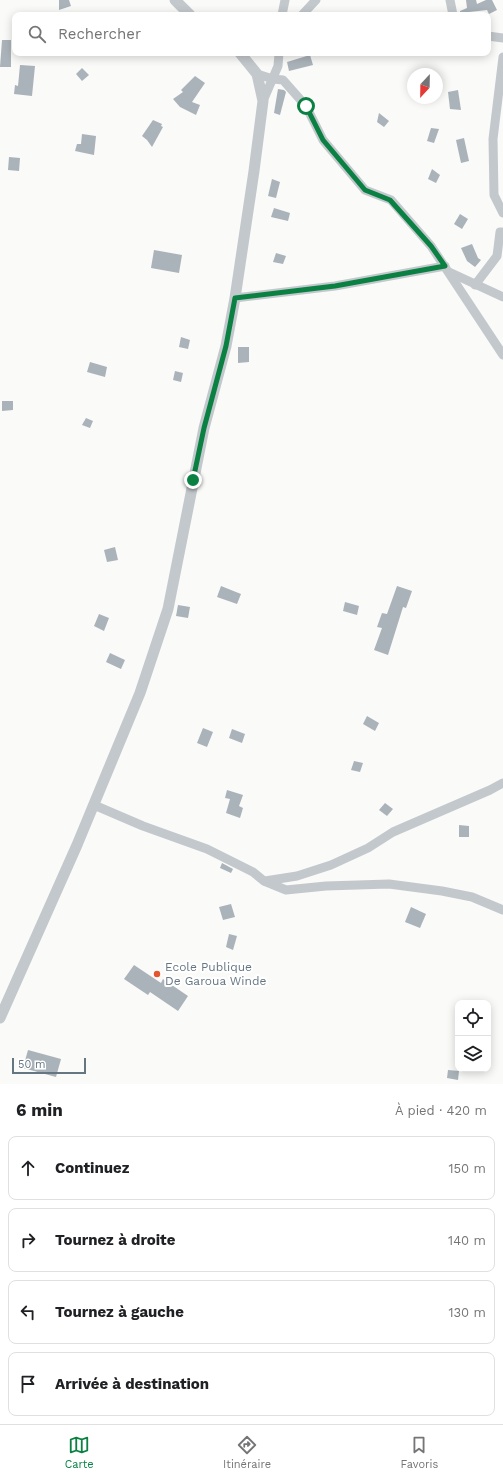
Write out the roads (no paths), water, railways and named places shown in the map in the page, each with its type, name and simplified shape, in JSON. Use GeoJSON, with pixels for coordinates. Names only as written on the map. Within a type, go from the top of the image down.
{"type":"FeatureCollection","features":[{"type":"Feature","properties":{"kind":"street"},"geometry":{"type":"LineString","coordinates":[[175,0],[187,12]]}},
{"type":"Feature","properties":{"kind":"street"},"geometry":{"type":"LineString","coordinates":[[283,12],[285,0]]}},
{"type":"Feature","properties":{"kind":"street"},"geometry":{"type":"LineString","coordinates":[[305,12],[316,0]]}},
{"type":"Feature","properties":{"kind":"street"},"geometry":{"type":"LineString","coordinates":[[450,0],[452,12]]}},
{"type":"Feature","properties":{"kind":"street"},"geometry":{"type":"LineString","coordinates":[[491,36],[503,38]]}},
{"type":"Feature","properties":{"kind":"street"},"geometry":{"type":"LineString","coordinates":[[242,56],[257,74],[263,101]]}},
{"type":"Feature","properties":{"kind":"street"},"geometry":{"type":"LineString","coordinates":[[0,1018],[94,805],[140,693],[168,609],[204,428],[226,346],[235,298],[263,101],[278,66],[279,56]]}},
{"type":"Feature","properties":{"kind":"street"},"geometry":{"type":"LineString","coordinates":[[503,58],[493,139],[494,195],[503,213]]}},
{"type":"Feature","properties":{"kind":"street"},"geometry":{"type":"LineString","coordinates":[[257,74],[273,79],[283,80],[306,106],[323,140],[365,190],[390,200],[431,246],[503,355]]}},
{"type":"Feature","properties":{"kind":"street"},"geometry":{"type":"LineString","coordinates":[[475,285],[497,256],[500,232],[503,232]]}},
{"type":"Feature","properties":{"kind":"street"},"geometry":{"type":"LineString","coordinates":[[235,298],[335,286],[446,269],[475,285],[503,297]]}},
{"type":"Feature","properties":{"kind":"street"},"geometry":{"type":"LineString","coordinates":[[264,881],[297,876],[331,865],[368,848],[393,832],[503,783]]}},
{"type":"Feature","properties":{"kind":"street"},"geometry":{"type":"LineString","coordinates":[[94,805],[142,826],[207,849],[253,872],[264,881],[286,890],[326,886],[389,884],[442,891],[472,897],[503,910]]}},
{"type":"Feature","properties":{"kind":"place","name":"Ecole Publique De Garoua Winde"},"geometry":{"type":"Point","coordinates":[157,974]}}]}
